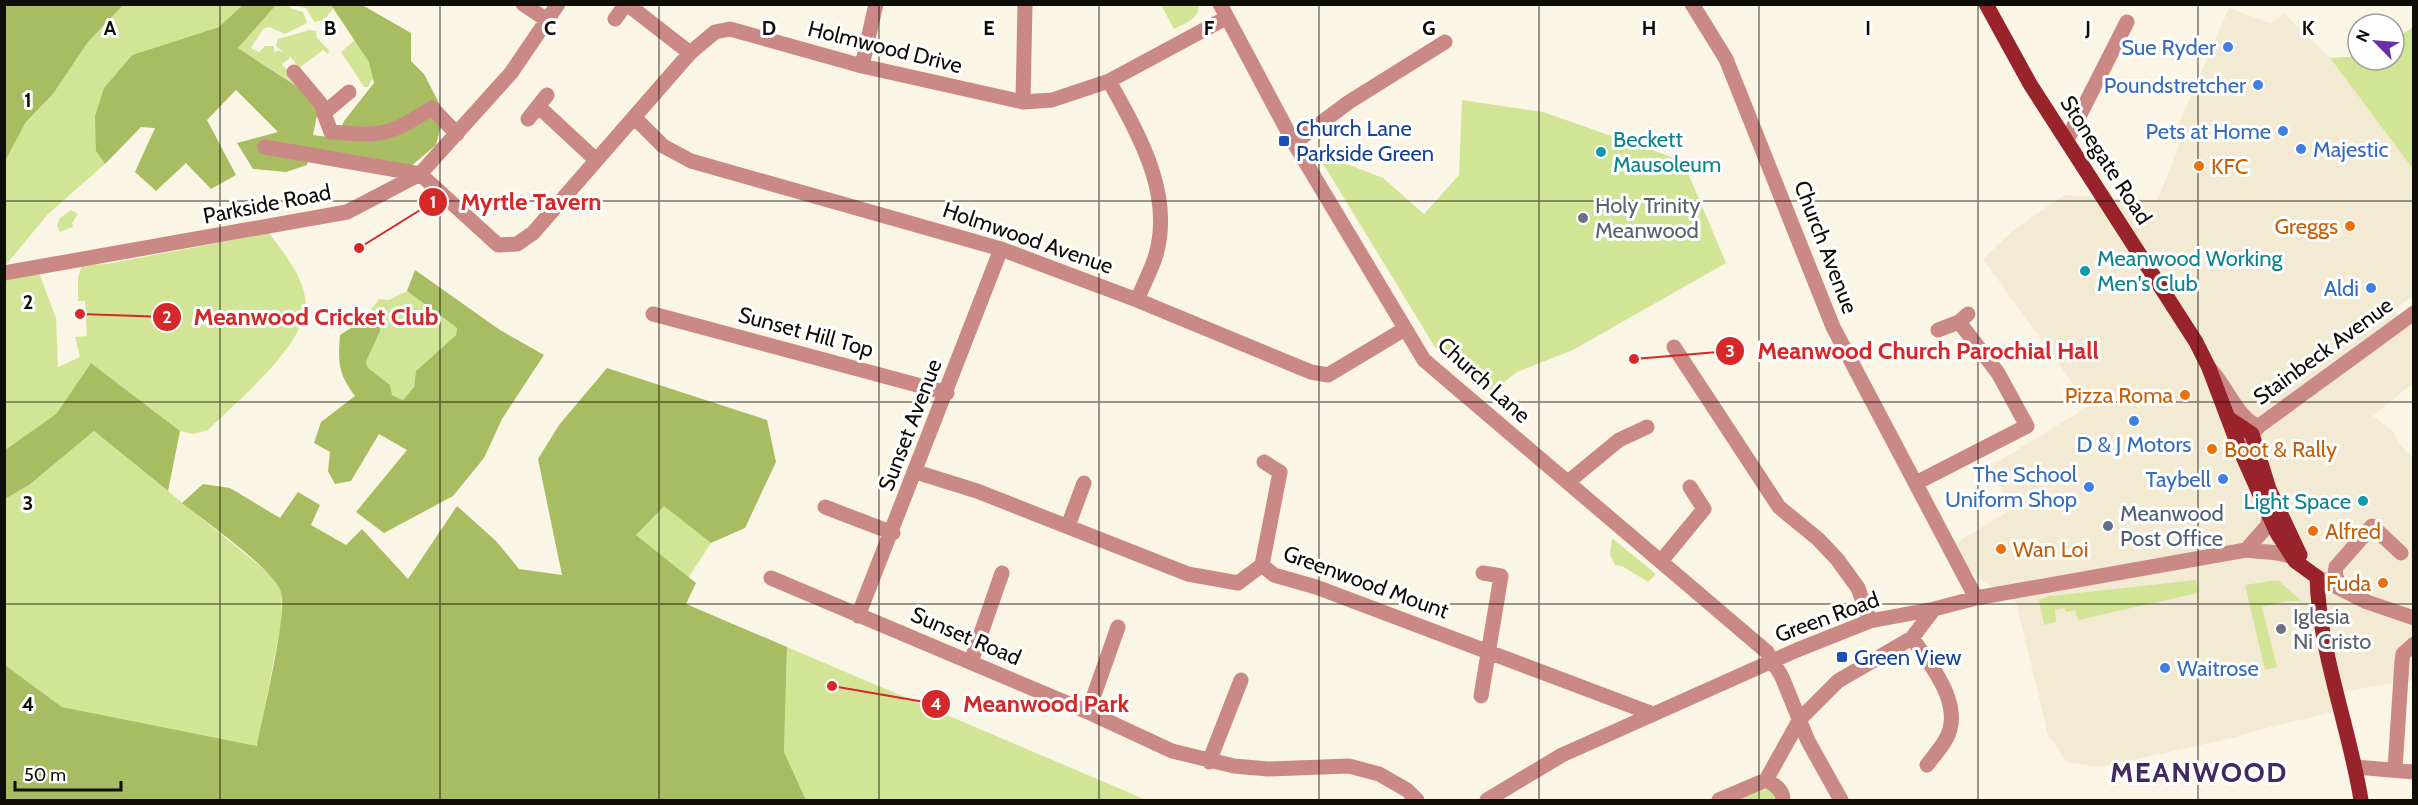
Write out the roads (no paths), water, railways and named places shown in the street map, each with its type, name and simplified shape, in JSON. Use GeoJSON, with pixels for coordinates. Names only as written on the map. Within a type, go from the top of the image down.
{"type":"FeatureCollection","features":[{"type":"Feature","properties":{"kind":"main road","name":"Stonegate Road"},"geometry":{"type":"LineString","coordinates":[[1986,4],[2007,46],[2196,342],[2209,368],[2231,420],[2240,450],[2284,550],[2317,577]]}},
{"type":"Feature","properties":{"kind":"main road"},"geometry":{"type":"LineString","coordinates":[[2231,420],[2256,430]]}},
{"type":"Feature","properties":{"kind":"main road","name":"Stonegate Road"},"geometry":{"type":"LineString","coordinates":[[2256,430],[2269,489],[2304,567]]}},
{"type":"Feature","properties":{"kind":"main road"},"geometry":{"type":"LineString","coordinates":[[2317,577],[2322,629],[2356,767],[2360,800]]}},
{"type":"Feature","properties":{"kind":"street"},"geometry":{"type":"LineString","coordinates":[[524,4],[547,20]]}},
{"type":"Feature","properties":{"kind":"street","name":"Parkside Road"},"geometry":{"type":"LineString","coordinates":[[4,273],[335,216],[420,174],[511,73],[558,4]]}},
{"type":"Feature","properties":{"kind":"street"},"geometry":{"type":"LineString","coordinates":[[615,19],[626,4],[690,53]]}},
{"type":"Feature","properties":{"kind":"street"},"geometry":{"type":"LineString","coordinates":[[862,66],[876,4]]}},
{"type":"Feature","properties":{"kind":"street"},"geometry":{"type":"LineString","coordinates":[[1023,102],[1025,4]]}},
{"type":"Feature","properties":{"kind":"street","name":"Church Avenue"},"geometry":{"type":"LineString","coordinates":[[1692,4],[1726,59],[1833,327],[1976,598]]}},
{"type":"Feature","properties":{"kind":"street","name":"Holmwood Drive"},"geometry":{"type":"LineString","coordinates":[[420,174],[498,245],[517,244],[533,233],[690,53],[715,32],[730,29],[862,66],[1023,102],[1052,100],[1109,81],[1223,11]]}},
{"type":"Feature","properties":{"kind":"street","name":"Church Lane"},"geometry":{"type":"LineString","coordinates":[[1223,11],[1294,143],[1403,330],[1424,360],[1662,560],[1773,660],[1808,741],[1841,801]]}},
{"type":"Feature","properties":{"kind":"street"},"geometry":{"type":"LineString","coordinates":[[2067,140],[2127,22]]}},
{"type":"Feature","properties":{"kind":"street"},"geometry":{"type":"LineString","coordinates":[[1294,143],[1349,102],[1445,42]]}},
{"type":"Feature","properties":{"kind":"street"},"geometry":{"type":"LineString","coordinates":[[294,72],[320,103],[331,132],[372,135],[397,130],[432,108],[457,134]]}},
{"type":"Feature","properties":{"kind":"street"},"geometry":{"type":"LineString","coordinates":[[1109,81],[1146,149],[1155,179],[1160,219],[1155,256],[1137,300]]}},
{"type":"Feature","properties":{"kind":"street"},"geometry":{"type":"LineString","coordinates":[[324,113],[349,92]]}},
{"type":"Feature","properties":{"kind":"street"},"geometry":{"type":"LineString","coordinates":[[528,119],[543,101],[596,160]]}},
{"type":"Feature","properties":{"kind":"street","name":"Holmwood Avenue"},"geometry":{"type":"LineString","coordinates":[[634,117],[663,146],[691,161],[1001,249],[1137,300],[1311,372],[1328,375],[1403,330]]}},
{"type":"Feature","properties":{"kind":"street"},"geometry":{"type":"LineString","coordinates":[[265,147],[420,174]]}},
{"type":"Feature","properties":{"kind":"street","name":"Sunset Avenue"},"geometry":{"type":"LineString","coordinates":[[858,616],[893,533],[1001,249]]}},
{"type":"Feature","properties":{"kind":"street","name":"Sunset Hill Top"},"geometry":{"type":"LineString","coordinates":[[653,314],[947,393]]}},
{"type":"Feature","properties":{"kind":"street","name":"Stainbeck Avenue"},"geometry":{"type":"LineString","coordinates":[[2256,430],[2412,317]]}},
{"type":"Feature","properties":{"kind":"street"},"geometry":{"type":"LineString","coordinates":[[1916,483],[2027,426],[1998,373],[1963,318],[1938,330]]}},
{"type":"Feature","properties":{"kind":"street"},"geometry":{"type":"LineString","coordinates":[[1674,347],[1779,507],[1818,539],[1837,559],[1858,588],[1870,621]]}},
{"type":"Feature","properties":{"kind":"street","name":"Stonegate Road"},"geometry":{"type":"LineString","coordinates":[[2209,368],[2222,380],[2244,417],[2253,424],[2256,430],[2247,454],[2267,511]]}},
{"type":"Feature","properties":{"kind":"street"},"geometry":{"type":"LineString","coordinates":[[1568,482],[1619,440],[1647,427]]}},
{"type":"Feature","properties":{"kind":"street"},"geometry":{"type":"LineString","coordinates":[[1262,565],[1280,472],[1264,462]]}},
{"type":"Feature","properties":{"kind":"street","name":"Greenwood Mount"},"geometry":{"type":"LineString","coordinates":[[916,472],[977,490],[1188,574],[1238,583],[1262,565],[1274,575],[1316,587],[1653,714]]}},
{"type":"Feature","properties":{"kind":"street"},"geometry":{"type":"LineString","coordinates":[[1068,526],[1084,483]]}},
{"type":"Feature","properties":{"kind":"street"},"geometry":{"type":"LineString","coordinates":[[1662,560],[1704,509],[1690,487]]}},
{"type":"Feature","properties":{"kind":"street","name":"Stonegate Road"},"geometry":{"type":"LineString","coordinates":[[2269,489],[2284,532],[2284,550]]}},
{"type":"Feature","properties":{"kind":"street"},"geometry":{"type":"LineString","coordinates":[[825,507],[893,533]]}},
{"type":"Feature","properties":{"kind":"street"},"geometry":{"type":"LineString","coordinates":[[2246,550],[2268,525],[2267,511]]}},
{"type":"Feature","properties":{"kind":"street"},"geometry":{"type":"LineString","coordinates":[[2340,589],[2335,574],[2336,567],[2372,526],[2401,553]]}},
{"type":"Feature","properties":{"kind":"street","name":"Green Road"},"geometry":{"type":"LineString","coordinates":[[1487,801],[1562,755],[1773,660],[1870,621],[1934,609],[1976,598],[2246,550],[2262,553],[2284,550]]}},
{"type":"Feature","properties":{"kind":"street"},"geometry":{"type":"LineString","coordinates":[[971,662],[1002,573]]}},
{"type":"Feature","properties":{"kind":"street"},"geometry":{"type":"LineString","coordinates":[[1481,696],[1501,576],[1482,573]]}},
{"type":"Feature","properties":{"kind":"street"},"geometry":{"type":"LineString","coordinates":[[2317,577],[2340,589],[2414,618]]}},
{"type":"Feature","properties":{"kind":"street","name":"Sunset Road"},"geometry":{"type":"LineString","coordinates":[[771,578],[1088,712],[1172,751],[1209,762],[1268,769],[1349,766],[1378,774],[1407,790],[1417,801]]}},
{"type":"Feature","properties":{"kind":"street"},"geometry":{"type":"LineString","coordinates":[[1719,801],[1766,780],[1800,718],[1838,681],[1912,638],[1934,609]]}},
{"type":"Feature","properties":{"kind":"street"},"geometry":{"type":"LineString","coordinates":[[1088,712],[1118,627]]}},
{"type":"Feature","properties":{"kind":"street"},"geometry":{"type":"LineString","coordinates":[[1912,638],[1932,667],[1950,702],[1952,721],[1947,738],[1927,765]]}},
{"type":"Feature","properties":{"kind":"street"},"geometry":{"type":"LineString","coordinates":[[2395,769],[2403,654],[2410,648]]}},
{"type":"Feature","properties":{"kind":"street"},"geometry":{"type":"LineString","coordinates":[[1209,762],[1241,680]]}},
{"type":"Feature","properties":{"kind":"street"},"geometry":{"type":"LineString","coordinates":[[2356,767],[2414,772]]}},
{"type":"Feature","properties":{"kind":"street"},"geometry":{"type":"LineString","coordinates":[[1766,780],[1776,785],[1783,795],[1783,801]]}},
{"type":"Feature","properties":{"kind":"place","name":"Sue Ryder"},"geometry":{"type":"Point","coordinates":[2228,47]}},
{"type":"Feature","properties":{"kind":"place","name":"Poundstretcher"},"geometry":{"type":"Point","coordinates":[2258,85]}},
{"type":"Feature","properties":{"kind":"place","name":"Pets at Home"},"geometry":{"type":"Point","coordinates":[2283,131]}},
{"type":"Feature","properties":{"kind":"place","name":"Church Lane Parkside Green"},"geometry":{"type":"Point","coordinates":[1284,141]}},
{"type":"Feature","properties":{"kind":"place","name":"Majestic"},"geometry":{"type":"Point","coordinates":[2301,149]}},
{"type":"Feature","properties":{"kind":"place","name":"Beckett Mausoleum"},"geometry":{"type":"Point","coordinates":[1601,152]}},
{"type":"Feature","properties":{"kind":"place","name":"KFC"},"geometry":{"type":"Point","coordinates":[2199,166]}},
{"type":"Feature","properties":{"kind":"place","name":"Holy Trinity Meanwood"},"geometry":{"type":"Point","coordinates":[1583,218]}},
{"type":"Feature","properties":{"kind":"place","name":"Greggs"},"geometry":{"type":"Point","coordinates":[2350,226]}},
{"type":"Feature","properties":{"kind":"place","name":"Myrtle Tavern"},"geometry":{"type":"Point","coordinates":[359,248]}},
{"type":"Feature","properties":{"kind":"place","name":"Meanwood Working Men's Club"},"geometry":{"type":"Point","coordinates":[2085,271]}},
{"type":"Feature","properties":{"kind":"place","name":"Aldi"},"geometry":{"type":"Point","coordinates":[2371,288]}},
{"type":"Feature","properties":{"kind":"place","name":"Meanwood Cricket Club"},"geometry":{"type":"Point","coordinates":[80,314]}},
{"type":"Feature","properties":{"kind":"place","name":"Meanwood Church Parochial Hall"},"geometry":{"type":"Point","coordinates":[1634,359]}},
{"type":"Feature","properties":{"kind":"place","name":"Pizza Roma"},"geometry":{"type":"Point","coordinates":[2185,395]}},
{"type":"Feature","properties":{"kind":"place","name":"D & J Motors"},"geometry":{"type":"Point","coordinates":[2134,421]}},
{"type":"Feature","properties":{"kind":"place","name":"Boot & Rally"},"geometry":{"type":"Point","coordinates":[2212,449]}},
{"type":"Feature","properties":{"kind":"place","name":"Taybell"},"geometry":{"type":"Point","coordinates":[2223,479]}},
{"type":"Feature","properties":{"kind":"place","name":"The School Uniform Shop"},"geometry":{"type":"Point","coordinates":[2089,487]}},
{"type":"Feature","properties":{"kind":"place","name":"Light Space"},"geometry":{"type":"Point","coordinates":[2363,501]}},
{"type":"Feature","properties":{"kind":"place","name":"Meanwood Post Office"},"geometry":{"type":"Point","coordinates":[2108,526]}},
{"type":"Feature","properties":{"kind":"place","name":"Alfred"},"geometry":{"type":"Point","coordinates":[2313,531]}},
{"type":"Feature","properties":{"kind":"place","name":"Wan Loi"},"geometry":{"type":"Point","coordinates":[2001,549]}},
{"type":"Feature","properties":{"kind":"place","name":"Fuda"},"geometry":{"type":"Point","coordinates":[2383,583]}},
{"type":"Feature","properties":{"kind":"place","name":"Iglesia Ni Cristo"},"geometry":{"type":"Point","coordinates":[2281,629]}},
{"type":"Feature","properties":{"kind":"place","name":"Green View"},"geometry":{"type":"Point","coordinates":[1842,657]}},
{"type":"Feature","properties":{"kind":"place","name":"Waitrose"},"geometry":{"type":"Point","coordinates":[2165,668]}},
{"type":"Feature","properties":{"kind":"place","name":"Meanwood Park"},"geometry":{"type":"Point","coordinates":[832,686]}},
{"type":"Feature","properties":{"kind":"district","name":"MEANWOOD"},"geometry":{"type":"Point","coordinates":[2199,772]}}]}
